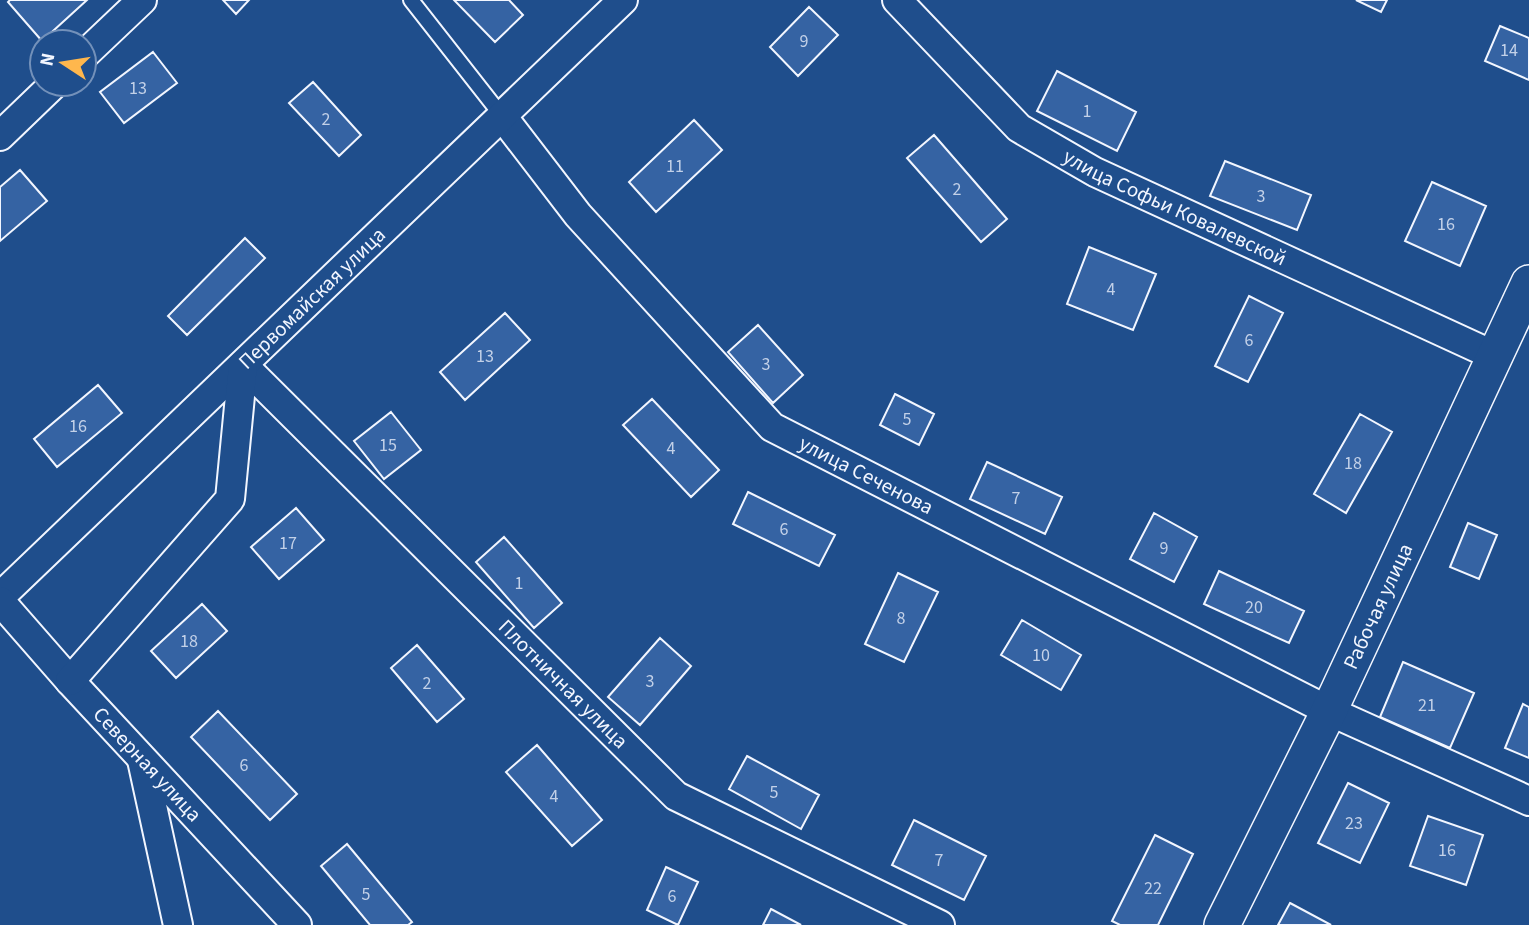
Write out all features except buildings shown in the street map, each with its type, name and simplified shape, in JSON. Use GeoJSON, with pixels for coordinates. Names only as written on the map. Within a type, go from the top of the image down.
{"type":"FeatureCollection","features":[{"type":"Feature","properties":{"kind":"street"},"geometry":{"type":"LineString","coordinates":[[98,42],[142,0]]}},
{"type":"Feature","properties":{"kind":"street","name":"Первомайская улица"},"geometry":{"type":"LineString","coordinates":[[0,599],[623,0]]}},
{"type":"Feature","properties":{"kind":"street","name":"улица Софьи Ковалевской"},"geometry":{"type":"LineString","coordinates":[[897,0],[1019,128],[1095,172],[1495,356]]}},
{"type":"Feature","properties":{"kind":"street"},"geometry":{"type":"LineString","coordinates":[[0,136],[39,98]]}},
{"type":"Feature","properties":{"kind":"street","name":"улица Сеченова"},"geometry":{"type":"LineString","coordinates":[[502,116],[578,215],[772,427],[1329,711],[1529,801]]}},
{"type":"Feature","properties":{"kind":"street","name":"Рабочая улица"},"geometry":{"type":"LineString","coordinates":[[1222,925],[1329,711],[1529,283]]}},
{"type":"Feature","properties":{"kind":"street"},"geometry":{"type":"LineString","coordinates":[[70,681],[230,499],[243,365]]}},
{"type":"Feature","properties":{"kind":"street","name":"Плотничная улица"},"geometry":{"type":"LineString","coordinates":[[243,365],[676,796],[940,925]]}},
{"type":"Feature","properties":{"kind":"street","name":"Северная улица"},"geometry":{"type":"LineString","coordinates":[[0,599],[70,681],[297,925]]}},
{"type":"Feature","properties":{"kind":"street"},"geometry":{"type":"LineString","coordinates":[[141,757],[178,925]]}},
{"type":"Feature","properties":{"kind":"lane"},"geometry":{"type":"LineString","coordinates":[[411,0],[502,116]]}}]}
